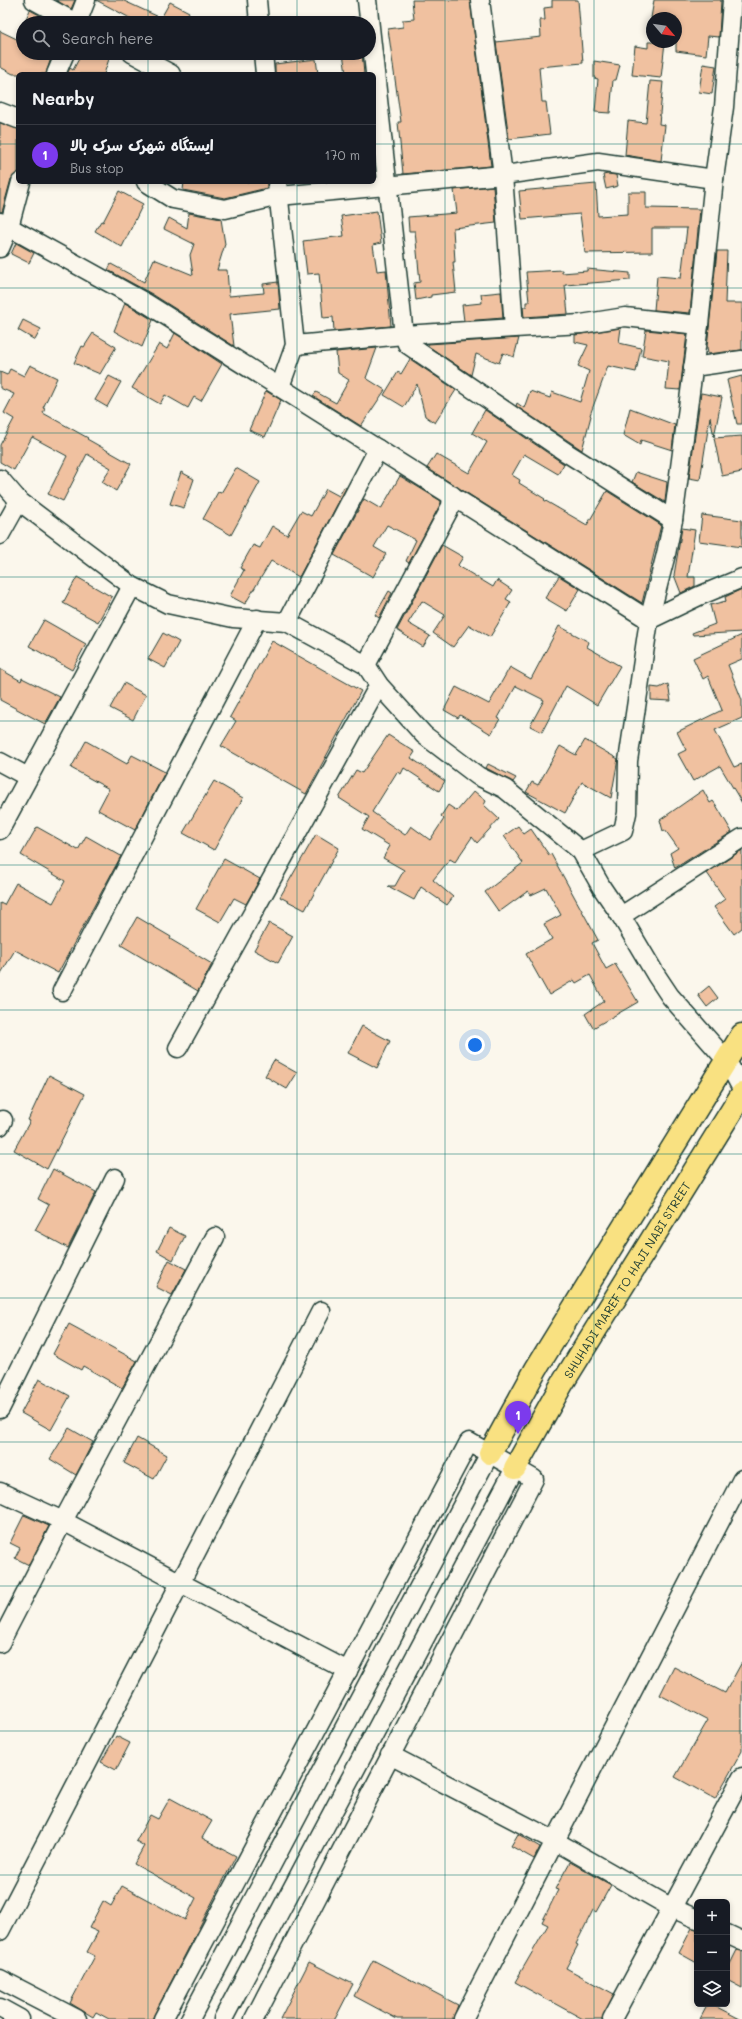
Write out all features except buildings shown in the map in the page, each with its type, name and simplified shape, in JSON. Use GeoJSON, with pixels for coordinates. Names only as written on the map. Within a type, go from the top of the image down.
{"type":"FeatureCollection","features":[{"type":"Feature","properties":{"kind":"main road"},"geometry":{"type":"LineString","coordinates":[[490,1453],[536,1369],[742,1036]]}},
{"type":"Feature","properties":{"kind":"main road","name":"SHUHADI MAREF TO HAJI NABI STREET"},"geometry":{"type":"LineString","coordinates":[[515,1468],[562,1384],[742,1094]]}},
{"type":"Feature","properties":{"kind":"street"},"geometry":{"type":"LineString","coordinates":[[34,0],[63,16]]}},
{"type":"Feature","properties":{"kind":"street"},"geometry":{"type":"LineString","coordinates":[[79,16],[86,0]]}},
{"type":"Feature","properties":{"kind":"street"},"geometry":{"type":"LineString","coordinates":[[257,0],[259,16]]}},
{"type":"Feature","properties":{"kind":"street"},"geometry":{"type":"LineString","coordinates":[[367,0],[369,16]]}},
{"type":"Feature","properties":{"kind":"street"},"geometry":{"type":"LineString","coordinates":[[480,0],[503,175],[514,328]]}},
{"type":"Feature","properties":{"kind":"street"},"geometry":{"type":"LineString","coordinates":[[581,851],[623,831],[626,813],[628,761],[649,620],[673,520],[699,325],[714,179],[724,107],[732,0]]}},
{"type":"Feature","properties":{"kind":"street"},"geometry":{"type":"LineString","coordinates":[[57,72],[62,60]]}},
{"type":"Feature","properties":{"kind":"street"},"geometry":{"type":"LineString","coordinates":[[145,60],[167,72]]}},
{"type":"Feature","properties":{"kind":"street"},"geometry":{"type":"LineString","coordinates":[[264,60],[265,72]]}},
{"type":"Feature","properties":{"kind":"street"},"geometry":{"type":"LineString","coordinates":[[373,60],[374,72]]}},
{"type":"Feature","properties":{"kind":"street"},"geometry":{"type":"LineString","coordinates":[[376,88],[404,335],[408,344],[567,453],[673,520]]}},
{"type":"Feature","properties":{"kind":"street"},"geometry":{"type":"LineString","coordinates":[[0,112],[16,119]]}},
{"type":"Feature","properties":{"kind":"street"},"geometry":{"type":"LineString","coordinates":[[149,184],[173,199],[225,209],[278,189],[386,185],[503,175],[598,162],[714,179]]}},
{"type":"Feature","properties":{"kind":"street"},"geometry":{"type":"LineString","coordinates":[[0,248],[4,224],[20,184]]}},
{"type":"Feature","properties":{"kind":"street"},"geometry":{"type":"LineString","coordinates":[[278,189],[295,345],[280,387]]}},
{"type":"Feature","properties":{"kind":"street"},"geometry":{"type":"LineString","coordinates":[[4,224],[146,303],[649,620]]}},
{"type":"Feature","properties":{"kind":"street"},"geometry":{"type":"LineString","coordinates":[[295,345],[404,335],[581,324],[625,317],[699,325]]}},
{"type":"Feature","properties":{"kind":"street"},"geometry":{"type":"LineString","coordinates":[[693,367],[742,360]]}},
{"type":"Feature","properties":{"kind":"street"},"geometry":{"type":"LineString","coordinates":[[287,622],[378,449]]}},
{"type":"Feature","properties":{"kind":"street"},"geometry":{"type":"LineString","coordinates":[[0,479],[19,500],[132,586],[168,604],[233,618],[287,622],[366,664],[379,685],[424,735],[478,776],[505,789],[581,851],[602,888],[670,996],[727,1061],[742,1089]]}},
{"type":"Feature","properties":{"kind":"street"},"geometry":{"type":"LineString","coordinates":[[366,664],[451,506],[452,495]]}},
{"type":"Feature","properties":{"kind":"street"},"geometry":{"type":"LineString","coordinates":[[0,535],[19,500]]}},
{"type":"Feature","properties":{"kind":"street"},"geometry":{"type":"LineString","coordinates":[[649,620],[699,596],[742,578]]}},
{"type":"Feature","properties":{"kind":"street"},"geometry":{"type":"LineString","coordinates":[[0,830],[132,586]]}},
{"type":"Feature","properties":{"kind":"street"},"geometry":{"type":"LineString","coordinates":[[62,991],[257,619]]}},
{"type":"Feature","properties":{"kind":"street"},"geometry":{"type":"LineString","coordinates":[[178,1048],[379,685]]}},
{"type":"Feature","properties":{"kind":"street"},"geometry":{"type":"LineString","coordinates":[[0,762],[28,777]]}},
{"type":"Feature","properties":{"kind":"street"},"geometry":{"type":"LineString","coordinates":[[621,916],[742,838]]}},
{"type":"Feature","properties":{"kind":"street"},"geometry":{"type":"LineString","coordinates":[[0,1409],[115,1178]]}},
{"type":"Feature","properties":{"kind":"street"},"geometry":{"type":"LineString","coordinates":[[0,1644],[63,1521],[215,1237]]}},
{"type":"Feature","properties":{"kind":"street"},"geometry":{"type":"LineString","coordinates":[[0,1931],[321,1311]]}},
{"type":"Feature","properties":{"kind":"street"},"geometry":{"type":"LineString","coordinates":[[163,2019],[469,1442],[534,1479],[254,2019]]}},
{"type":"Feature","properties":{"kind":"street"},"geometry":{"type":"LineString","coordinates":[[190,2019],[490,1453]]}},
{"type":"Feature","properties":{"kind":"street"},"geometry":{"type":"LineString","coordinates":[[223,2019],[515,1468]]}},
{"type":"Feature","properties":{"kind":"street"},"geometry":{"type":"LineString","coordinates":[[463,2019],[742,1479]]}},
{"type":"Feature","properties":{"kind":"street"},"geometry":{"type":"LineString","coordinates":[[0,1492],[63,1521],[348,1672]]}},
{"type":"Feature","properties":{"kind":"street"},"geometry":{"type":"LineString","coordinates":[[390,1755],[555,1841],[672,1908],[694,1918]]}},
{"type":"Feature","properties":{"kind":"street"},"geometry":{"type":"LineString","coordinates":[[612,2019],[742,1777]]}},
{"type":"Feature","properties":{"kind":"street"},"geometry":{"type":"LineString","coordinates":[[729,1935],[742,1941]]}},
{"type":"Feature","properties":{"kind":"street"},"geometry":{"type":"LineString","coordinates":[[0,1979],[77,2019]]}},
{"type":"Feature","properties":{"kind":"street"},"geometry":{"type":"LineString","coordinates":[[0,2008],[20,2019]]}},
{"type":"Feature","properties":{"kind":"place","name":"ایستگاه شهرک سرک بالا"},"geometry":{"type":"Point","coordinates":[518,1434]}}]}
